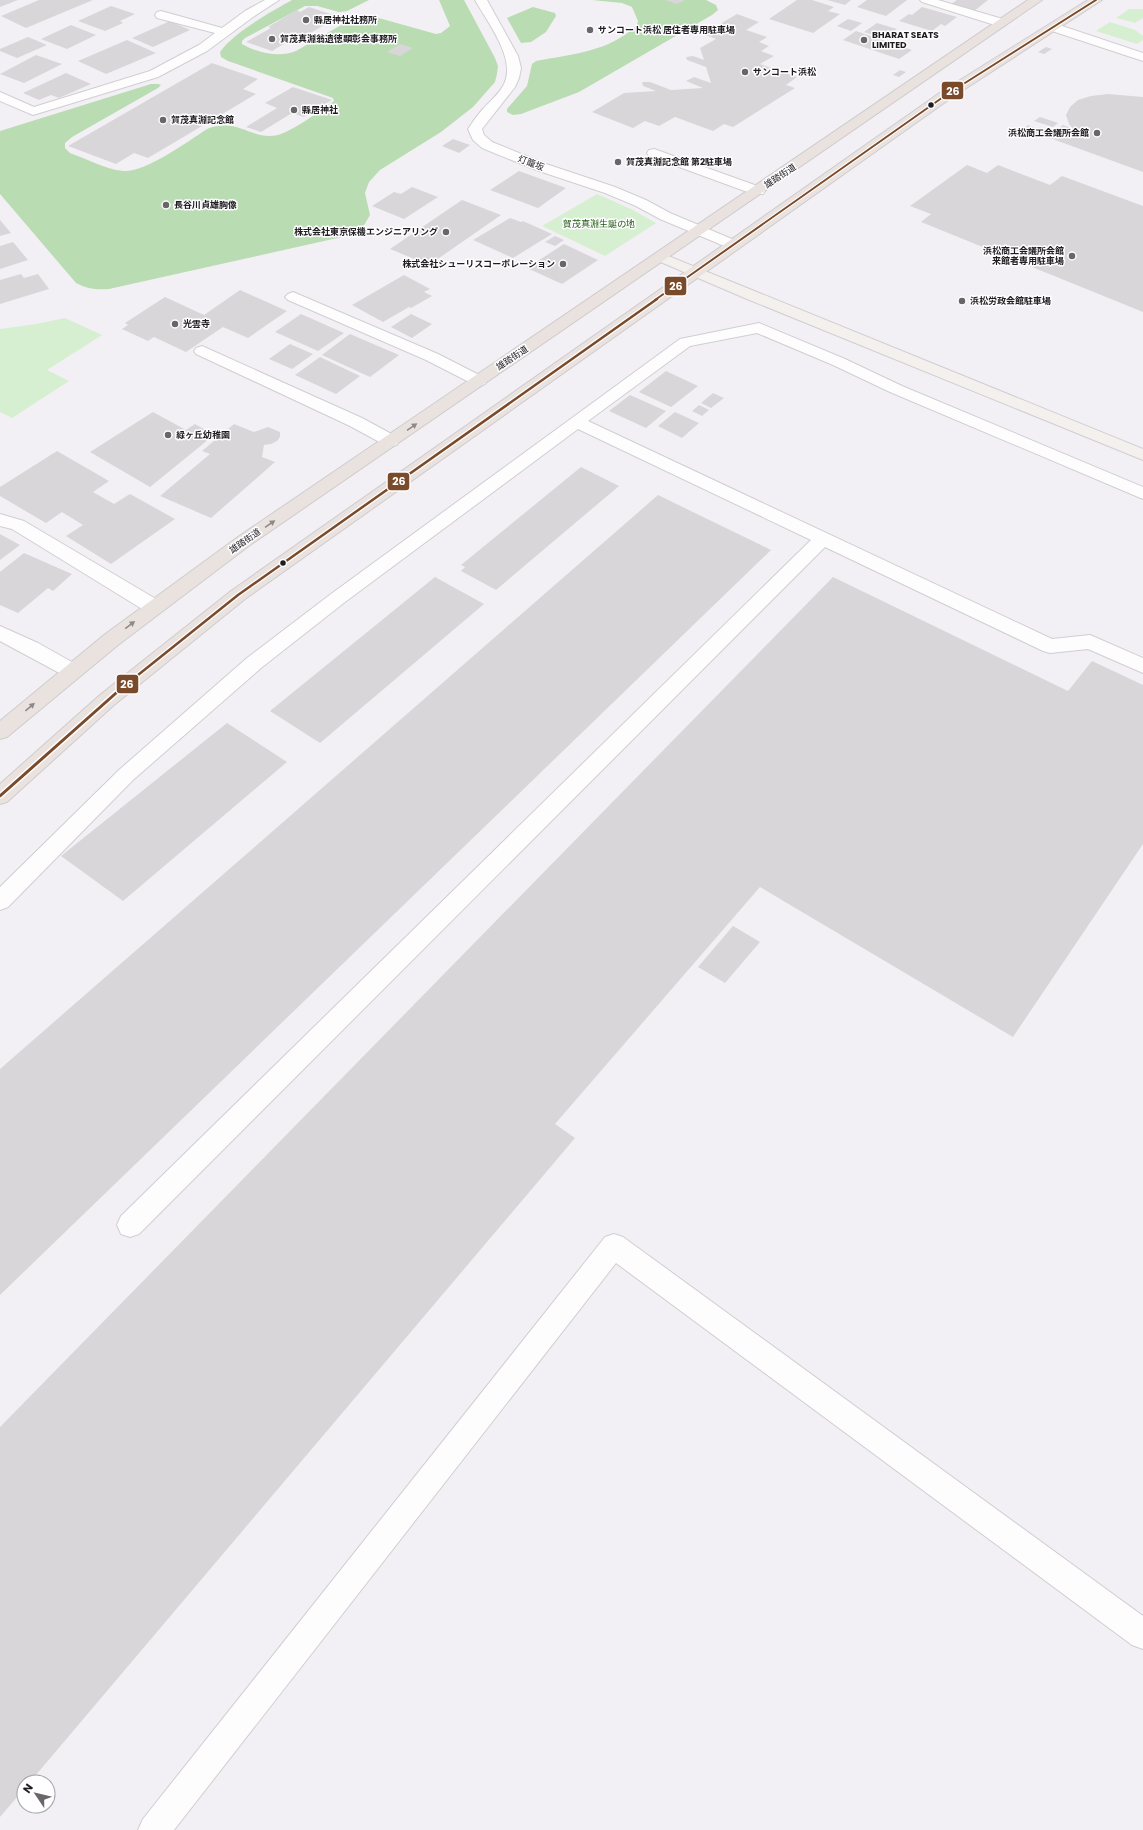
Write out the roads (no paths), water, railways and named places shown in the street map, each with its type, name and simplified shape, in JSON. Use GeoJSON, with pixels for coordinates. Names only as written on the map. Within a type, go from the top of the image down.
{"type":"FeatureCollection","features":[{"type":"Feature","properties":{"kind":"main road","name":"雄踏街道"},"geometry":{"type":"LineString","coordinates":[[0,732],[72,671],[154,607],[244,541],[1036,0]]}},
{"type":"Feature","properties":{"kind":"main road"},"geometry":{"type":"LineString","coordinates":[[0,796],[106,700],[238,595],[946,95],[1096,0]]}},
{"type":"Feature","properties":{"kind":"street"},"geometry":{"type":"LineString","coordinates":[[0,96],[32,111],[154,74],[203,48],[249,14],[272,0]]}},
{"type":"Feature","properties":{"kind":"street","name":"灯籠坂"},"geometry":{"type":"LineString","coordinates":[[481,0],[512,56],[515,65],[515,75],[505,93],[479,120],[475,129],[478,137],[487,145],[610,190],[642,203],[665,216],[734,245]]}},
{"type":"Feature","properties":{"kind":"street"},"geometry":{"type":"LineString","coordinates":[[926,0],[1002,23]]}},
{"type":"Feature","properties":{"kind":"street"},"geometry":{"type":"LineString","coordinates":[[161,15],[224,32]]}},
{"type":"Feature","properties":{"kind":"street"},"geometry":{"type":"LineString","coordinates":[[1053,27],[1143,57]]}},
{"type":"Feature","properties":{"kind":"street"},"geometry":{"type":"LineString","coordinates":[[654,153],[758,191]]}},
{"type":"Feature","properties":{"kind":"street"},"geometry":{"type":"LineString","coordinates":[[661,257],[760,300],[1143,455]]}},
{"type":"Feature","properties":{"kind":"street"},"geometry":{"type":"LineString","coordinates":[[293,297],[432,357],[479,381]]}},
{"type":"Feature","properties":{"kind":"street"},"geometry":{"type":"LineString","coordinates":[[0,902],[126,775],[242,673],[296,629],[685,342],[759,328],[839,362],[896,389],[1143,493]]}},
{"type":"Feature","properties":{"kind":"street"},"geometry":{"type":"LineString","coordinates":[[202,351],[356,422],[391,441]]}},
{"type":"Feature","properties":{"kind":"street"},"geometry":{"type":"LineString","coordinates":[[576,422],[1050,646],[1090,642],[1143,666]]}},
{"type":"Feature","properties":{"kind":"street"},"geometry":{"type":"LineString","coordinates":[[0,520],[18,525],[154,607]]}},
{"type":"Feature","properties":{"kind":"street"},"geometry":{"type":"LineString","coordinates":[[130,1224],[823,539]]}},
{"type":"Feature","properties":{"kind":"street"},"geometry":{"type":"LineString","coordinates":[[0,633],[31,648],[72,671]]}},
{"type":"Feature","properties":{"kind":"street"},"geometry":{"type":"LineString","coordinates":[[154,1830],[614,1246],[1143,1634]]}},
{"type":"Feature","properties":{"kind":"place","name":"縣居神社社務所"},"geometry":{"type":"Point","coordinates":[306,20]}},
{"type":"Feature","properties":{"kind":"place","name":"サンコート浜松 居住者専用駐車場"},"geometry":{"type":"Point","coordinates":[590,30]}},
{"type":"Feature","properties":{"kind":"place","name":"賀茂真淵翁遺徳顕彰会事務所"},"geometry":{"type":"Point","coordinates":[272,39]}},
{"type":"Feature","properties":{"kind":"place","name":"BHARAT SEATS LIMITED"},"geometry":{"type":"Point","coordinates":[864,40]}},
{"type":"Feature","properties":{"kind":"place","name":"サンコート浜松"},"geometry":{"type":"Point","coordinates":[745,72]}},
{"type":"Feature","properties":{"kind":"place","name":"縣居神社"},"geometry":{"type":"Point","coordinates":[294,110]}},
{"type":"Feature","properties":{"kind":"place","name":"賀茂真淵記念館"},"geometry":{"type":"Point","coordinates":[163,120]}},
{"type":"Feature","properties":{"kind":"place","name":"浜松商工会議所会館"},"geometry":{"type":"Point","coordinates":[1097,133]}},
{"type":"Feature","properties":{"kind":"place","name":"賀茂真淵記念館 第2駐車場"},"geometry":{"type":"Point","coordinates":[618,162]}},
{"type":"Feature","properties":{"kind":"place","name":"長谷川貞雄胸像"},"geometry":{"type":"Point","coordinates":[166,205]}},
{"type":"Feature","properties":{"kind":"place","name":"株式会社東京保機エンジニアリング"},"geometry":{"type":"Point","coordinates":[446,232]}},
{"type":"Feature","properties":{"kind":"place","name":"浜松商工会議所会館 来館者専用駐車場"},"geometry":{"type":"Point","coordinates":[1072,256]}},
{"type":"Feature","properties":{"kind":"place","name":"株式会社シューリスコーポレーション"},"geometry":{"type":"Point","coordinates":[563,264]}},
{"type":"Feature","properties":{"kind":"place","name":"浜松労政会館駐車場"},"geometry":{"type":"Point","coordinates":[962,301]}},
{"type":"Feature","properties":{"kind":"place","name":"光雲寺"},"geometry":{"type":"Point","coordinates":[175,324]}},
{"type":"Feature","properties":{"kind":"place","name":"緑ヶ丘幼稚園"},"geometry":{"type":"Point","coordinates":[168,435]}},
{"type":"Feature","properties":{"kind":"park label","name":"賀茂真淵生誕の地"},"geometry":{"type":"Point","coordinates":[599,224]}}]}
